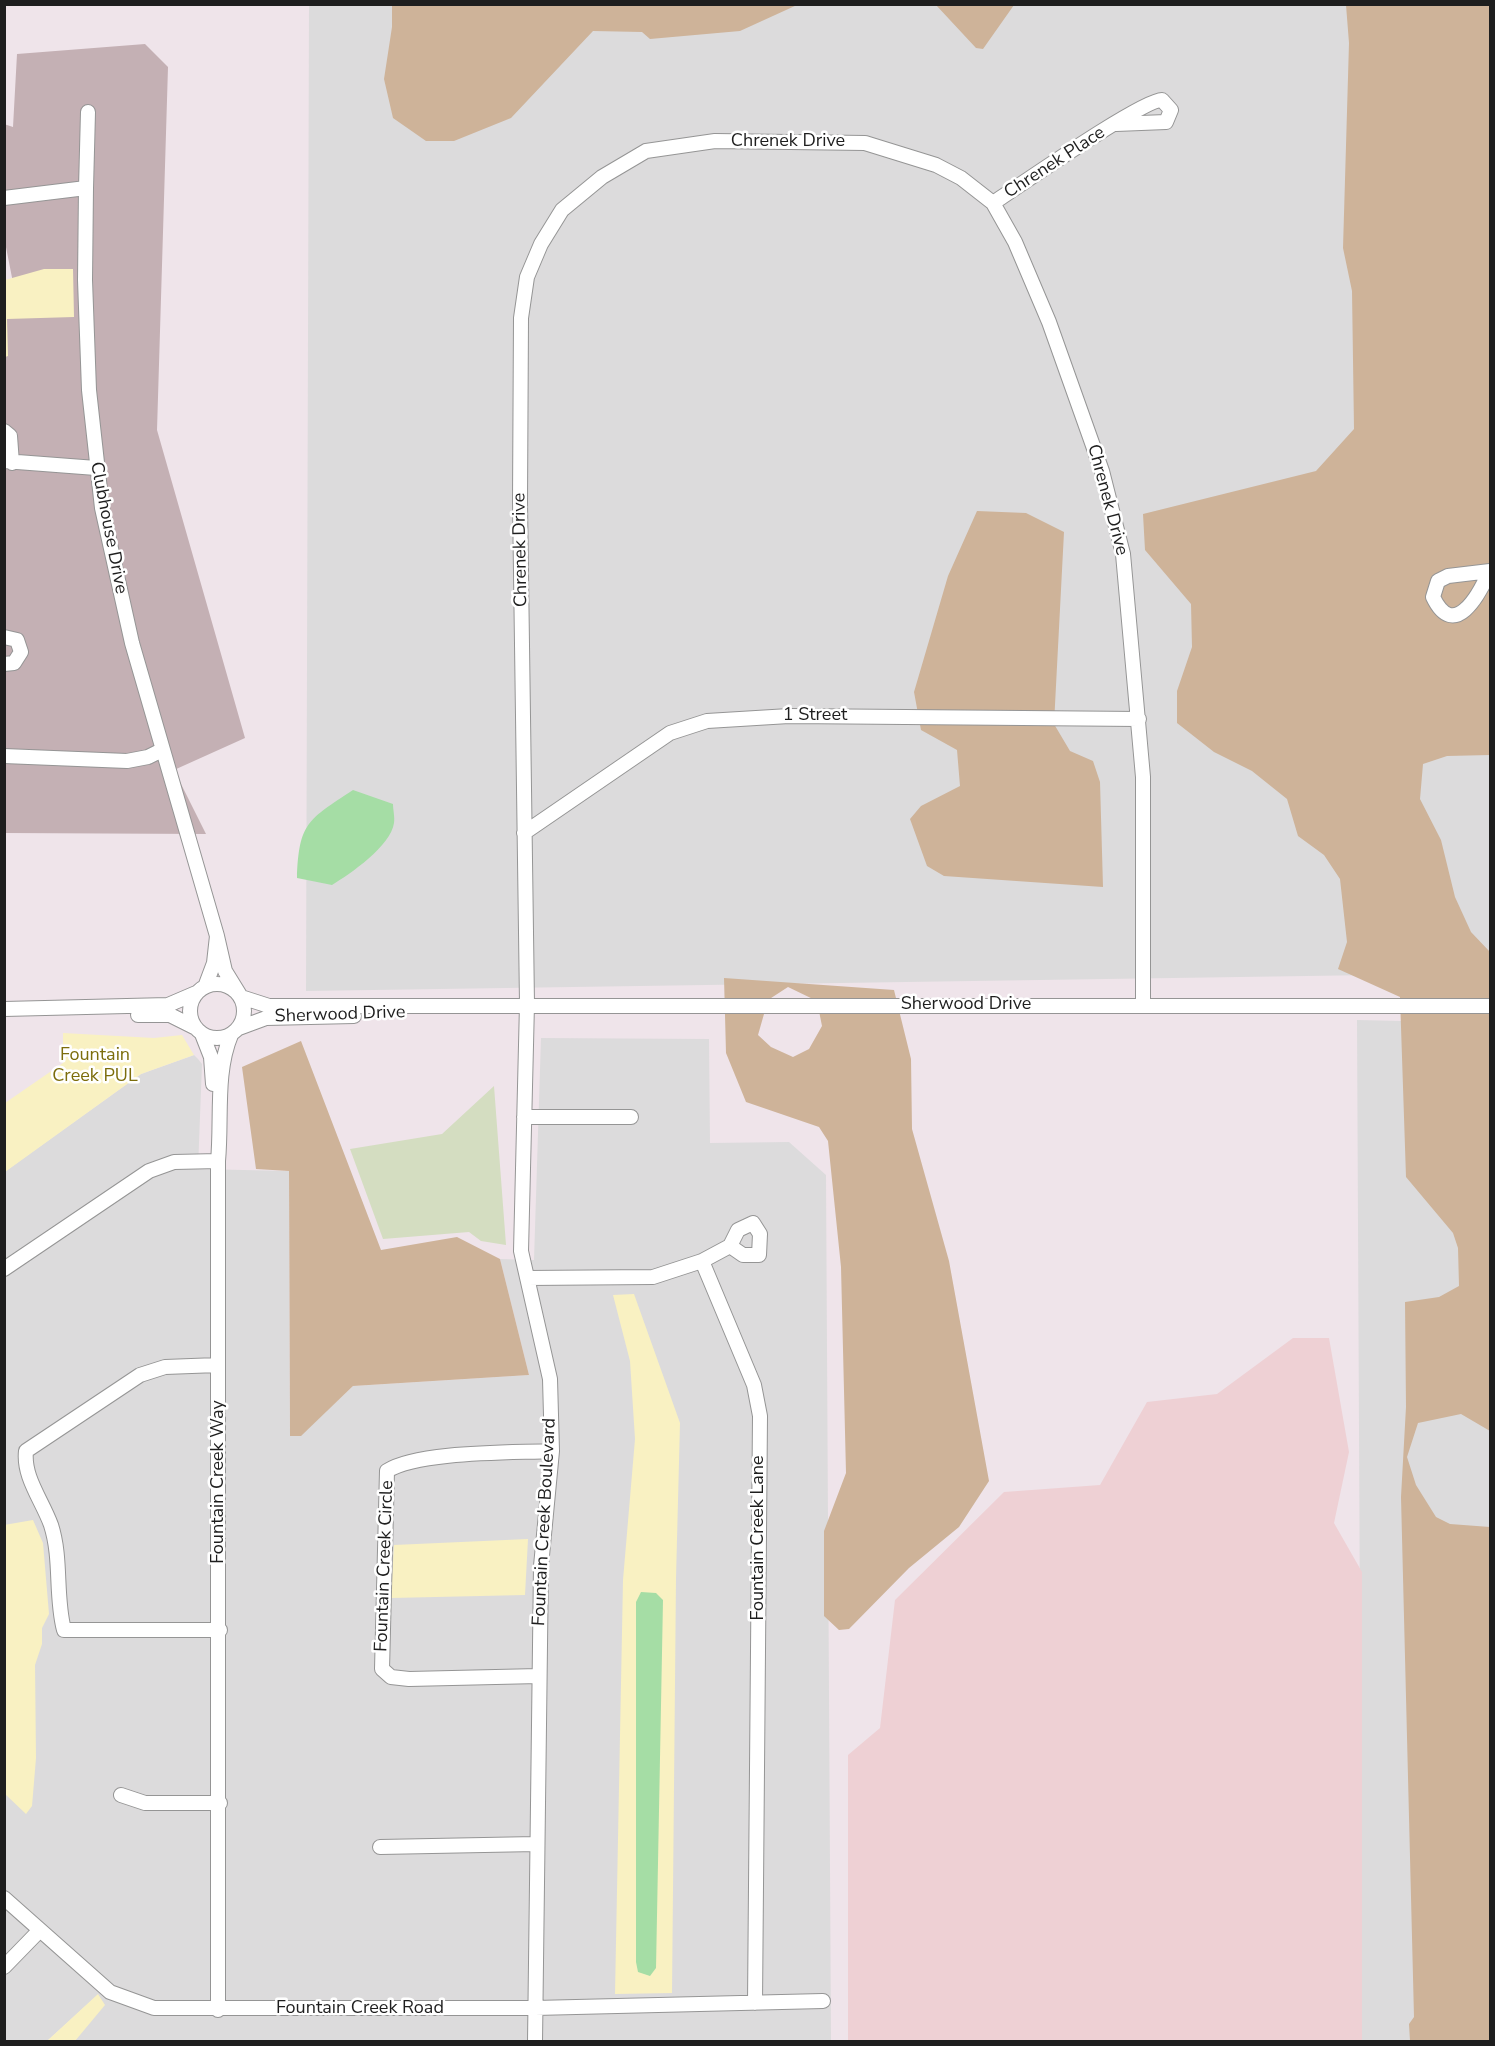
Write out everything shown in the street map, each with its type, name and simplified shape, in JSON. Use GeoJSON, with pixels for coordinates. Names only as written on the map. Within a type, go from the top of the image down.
{"type":"FeatureCollection","features":[{"type":"Feature","properties":{"kind":"street","name":"Clubhouse Drive"},"geometry":{"type":"LineString","coordinates":[[88,112],[86,337],[96,468],[116,580],[162,750],[225,970],[240,997]]}},
{"type":"Feature","properties":{"kind":"street","name":"Chrenek Place"},"geometry":{"type":"LineString","coordinates":[[993,203],[1116,124]]}},
{"type":"Feature","properties":{"kind":"street","name":"Chrenek Drive"},"geometry":{"type":"LineString","coordinates":[[527,1004],[521,318],[527,277],[541,244],[562,210],[602,177],[646,151],[715,141],[865,143],[936,165],[961,178],[993,203],[1036,288],[1102,471],[1123,554],[1143,777],[1143,1005]]}},
{"type":"Feature","properties":{"kind":"street"},"geometry":{"type":"LineString","coordinates":[[4,198],[86,188]]}},
{"type":"Feature","properties":{"kind":"street"},"geometry":{"type":"LineString","coordinates":[[4,430],[10,436],[8,462],[96,468]]}},
{"type":"Feature","properties":{"kind":"street"},"geometry":{"type":"LineString","coordinates":[[4,637],[16,640],[21,652],[14,663],[4,664]]}},
{"type":"Feature","properties":{"kind":"street","name":"1 Street"},"geometry":{"type":"LineString","coordinates":[[524,833],[670,733],[707,721],[789,716],[1139,719]]}},
{"type":"Feature","properties":{"kind":"street"},"geometry":{"type":"LineString","coordinates":[[4,756],[127,761],[148,757],[162,750]]}},
{"type":"Feature","properties":{"kind":"street","name":"Clubhouse Drive"},"geometry":{"type":"LineString","coordinates":[[201,990],[214,963],[217,936]]}},
{"type":"Feature","properties":{"kind":"street"},"geometry":{"type":"LineString","coordinates":[[220,984],[235,991],[240,997],[245,1012],[235,1031],[217,1039],[177,1018],[164,1015],[74,1015],[4,1010],[168,1005],[220,984]]}},
{"type":"Feature","properties":{"kind":"street"},"geometry":{"type":"LineString","coordinates":[[199,1031],[190,1011],[201,990]]}},
{"type":"Feature","properties":{"kind":"street","name":"Sherwood Drive"},"geometry":{"type":"LineString","coordinates":[[240,997],[269,1006],[527,1004],[1491,1006]]}},
{"type":"Feature","properties":{"kind":"street","name":"Fountain Creek Boulevard"},"geometry":{"type":"LineString","coordinates":[[527,1004],[521,1251],[550,1379],[552,1451],[541,1566],[536,1844],[536,2042]]}},
{"type":"Feature","properties":{"kind":"street","name":"Sherwood Drive"},"geometry":{"type":"LineString","coordinates":[[235,1031],[266,1018],[401,1014],[441,1005]]}},
{"type":"Feature","properties":{"kind":"street","name":"Fountain Creek Way"},"geometry":{"type":"LineString","coordinates":[[199,1031],[210,1051],[213,1127],[218,1161]]}},
{"type":"Feature","properties":{"kind":"street","name":"Fountain Creek Way"},"geometry":{"type":"LineString","coordinates":[[218,2010],[220,1630],[218,1161],[222,1127],[222,1063],[235,1031]]}},
{"type":"Feature","properties":{"kind":"street"},"geometry":{"type":"LineString","coordinates":[[524,1117],[631,1117]]}},
{"type":"Feature","properties":{"kind":"street"},"geometry":{"type":"LineString","coordinates":[[4,1269],[149,1171],[174,1162],[218,1161]]}},
{"type":"Feature","properties":{"kind":"street"},"geometry":{"type":"LineString","coordinates":[[527,1278],[653,1277],[702,1261],[730,1246]]}},
{"type":"Feature","properties":{"kind":"street","name":"Fountain Creek Lane"},"geometry":{"type":"LineString","coordinates":[[702,1261],[754,1386],[760,1416],[755,2003]]}},
{"type":"Feature","properties":{"kind":"street"},"geometry":{"type":"LineString","coordinates":[[218,1365],[165,1367],[140,1375],[26,1451],[24,1465],[50,1524],[56,1545],[64,1630],[220,1630]]}},
{"type":"Feature","properties":{"kind":"street","name":"Fountain Creek Circle"},"geometry":{"type":"LineString","coordinates":[[539,1676],[409,1679],[391,1677],[382,1669],[387,1471],[398,1464],[447,1457],[552,1451]]}},
{"type":"Feature","properties":{"kind":"street"},"geometry":{"type":"LineString","coordinates":[[122,1795],[145,1803],[220,1803]]}},
{"type":"Feature","properties":{"kind":"street"},"geometry":{"type":"LineString","coordinates":[[380,1847],[536,1844]]}},
{"type":"Feature","properties":{"kind":"street","name":"Fountain Creek Road"},"geometry":{"type":"LineString","coordinates":[[4,1898],[110,1992],[154,2008],[218,2010],[535,2008],[823,2001]]}},
{"type":"Feature","properties":{"kind":"street"},"geometry":{"type":"LineString","coordinates":[[4,1966],[40,1930]]}},
{"type":"Feature","properties":{"kind":"shaded area"},"geometry":{"type":"Polygon","coordinates":[[[392,4],[797,5],[740,31],[650,39],[642,32],[593,31],[511,118],[454,141],[426,141],[393,118],[384,79],[392,27],[392,4]]]}},
{"type":"Feature","properties":{"kind":"shaded area"},"geometry":{"type":"Polygon","coordinates":[[[1014,4],[983,49],[976,48],[936,5],[1014,4]]]}},
{"type":"Feature","properties":{"kind":"shaded area"},"geometry":{"type":"Polygon","coordinates":[[[309,5],[1490,5],[1490,977],[1373,975],[306,991],[309,5]]]}},
{"type":"Feature","properties":{"kind":"shaded area"},"geometry":{"type":"Polygon","coordinates":[[[1346,5],[1490,5],[1490,755],[1447,756],[1423,764],[1420,799],[1441,840],[1455,897],[1471,932],[1490,952],[1490,1431],[1461,1414],[1418,1423],[1407,1457],[1416,1485],[1436,1517],[1450,1524],[1490,1527],[1490,2041],[1410,2041],[1409,2024],[1414,2017],[1401,1497],[1406,1407],[1405,1302],[1439,1297],[1459,1286],[1458,1248],[1453,1233],[1406,1177],[1400,997],[1338,969],[1347,942],[1340,879],[1324,855],[1298,836],[1287,799],[1252,771],[1214,752],[1177,723],[1177,691],[1192,647],[1191,604],[1145,550],[1143,514],[1316,471],[1354,429],[1352,291],[1343,248],[1349,43],[1346,5]]]}},
{"type":"Feature","properties":{"kind":"shaded area"},"geometry":{"type":"Polygon","coordinates":[[[145,44],[168,67],[157,430],[245,738],[174,770],[206,834],[5,833],[4,317],[17,303],[5,242],[4,124],[13,127],[17,54],[145,44]]]}},
{"type":"Feature","properties":{"kind":"shaded area"},"geometry":{"type":"Polygon","coordinates":[[[977,511],[1026,513],[1064,532],[1054,724],[1070,751],[1093,761],[1100,782],[1103,887],[944,876],[927,866],[910,819],[921,806],[960,786],[957,750],[921,730],[914,692],[948,576],[977,511]]]}},
{"type":"Feature","properties":{"kind":"shaded area"},"geometry":{"type":"Polygon","coordinates":[[[353,790],[393,804],[394,823],[386,841],[369,858],[332,885],[297,878],[300,845],[309,824],[316,816],[353,790]]]}},
{"type":"Feature","properties":{"kind":"shaded area"},"geometry":{"type":"Polygon","coordinates":[[[724,978],[894,990],[911,1059],[912,1129],[949,1261],[989,1481],[959,1527],[909,1568],[849,1629],[839,1630],[824,1616],[824,1531],[846,1473],[841,1267],[828,1141],[819,1127],[746,1102],[726,1053],[724,978]],[[788,987],[768,1000],[758,1035],[771,1047],[793,1057],[809,1049],[822,1026],[817,1001],[788,987]]]}},
{"type":"Feature","properties":{"kind":"shaded area"},"geometry":{"type":"Polygon","coordinates":[[[1357,1020],[1490,1023],[1490,2041],[1362,2041],[1357,1020]]]}},
{"type":"Feature","properties":{"kind":"shaded area"},"geometry":{"type":"Polygon","coordinates":[[[541,1038],[709,1039],[710,1143],[789,1142],[826,1175],[831,2041],[75,2041],[98,1995],[47,2041],[5,2041],[4,1172],[141,1074],[194,1055],[202,1064],[198,1169],[289,1171],[290,1436],[300,1436],[353,1386],[529,1375],[500,1259],[534,1260],[541,1038]]]}},
{"type":"Feature","properties":{"kind":"shaded area"},"geometry":{"type":"Polygon","coordinates":[[[301,1041],[381,1250],[457,1237],[500,1259],[529,1375],[353,1386],[301,1436],[290,1436],[289,1171],[256,1169],[242,1067],[301,1041]]]}},
{"type":"Feature","properties":{"kind":"shaded area"},"geometry":{"type":"Polygon","coordinates":[[[494,1086],[506,1245],[481,1241],[469,1232],[383,1239],[350,1149],[442,1134],[494,1086]]]}},
{"type":"Feature","properties":{"kind":"shaded area"},"geometry":{"type":"Polygon","coordinates":[[[1293,1338],[1329,1338],[1349,1452],[1334,1523],[1362,1572],[1362,2041],[848,2041],[848,1755],[880,1728],[895,1600],[1004,1492],[1100,1485],[1147,1402],[1217,1394],[1293,1338]]]}},
{"type":"Feature","properties":{"kind":"shaded area"},"geometry":{"type":"Polygon","coordinates":[[[641,1592],[656,1593],[663,1600],[656,1968],[650,1976],[638,1972],[636,1962],[636,1602],[641,1592]]]}},
{"type":"Feature","properties":{"kind":"green space"},"geometry":{"type":"Polygon","coordinates":[[[44,269],[73,269],[74,317],[7,319],[8,356],[5,357],[5,280],[44,269]]]}},
{"type":"Feature","properties":{"kind":"green space","name":"Fountain Creek PUL"},"geometry":{"type":"Polygon","coordinates":[[[63,1033],[154,1038],[182,1035],[194,1055],[141,1074],[5,1172],[5,1103],[63,1063],[63,1033]]]}},
{"type":"Feature","properties":{"kind":"green space"},"geometry":{"type":"Polygon","coordinates":[[[634,1294],[680,1423],[676,1578],[672,1993],[615,1994],[623,1580],[635,1439],[630,1361],[613,1295],[634,1294]]]}},
{"type":"Feature","properties":{"kind":"green space"},"geometry":{"type":"Polygon","coordinates":[[[33,1520],[43,1543],[49,1614],[42,1628],[42,1644],[35,1665],[36,1758],[32,1806],[26,1814],[5,1794],[4,1525],[33,1520]]]}},
{"type":"Feature","properties":{"kind":"green space"},"geometry":{"type":"Polygon","coordinates":[[[528,1539],[525,1595],[391,1598],[394,1545],[528,1539]]]}},
{"type":"Feature","properties":{"kind":"green space"},"geometry":{"type":"Polygon","coordinates":[[[98,1994],[105,2005],[75,2041],[47,2041],[98,1994]]]}}]}
